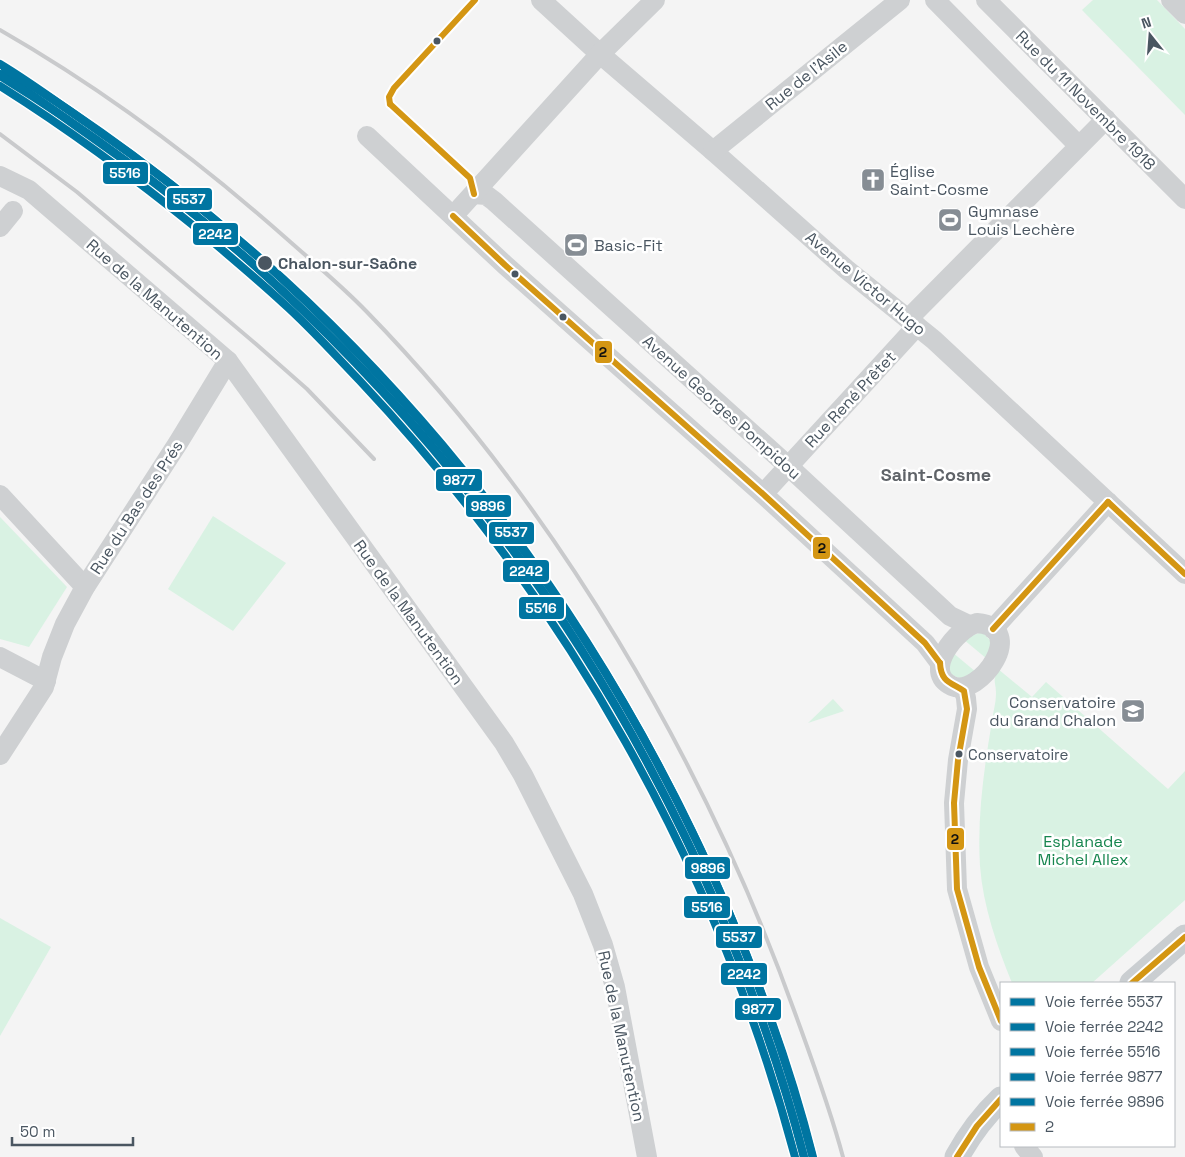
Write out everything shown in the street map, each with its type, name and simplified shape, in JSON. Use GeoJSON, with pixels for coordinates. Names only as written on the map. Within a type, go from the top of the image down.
{"type":"FeatureCollection","features":[{"type":"Feature","properties":{"kind":"main road"},"geometry":{"type":"LineString","coordinates":[[1133,982],[1185,937]]}},
{"type":"Feature","properties":{"kind":"main road"},"geometry":{"type":"LineString","coordinates":[[957,1157],[967,1138],[999,1105]]}},
{"type":"Feature","properties":{"kind":"street","name":"Avenue Victor Hugo"},"geometry":{"type":"LineString","coordinates":[[541,0],[846,269],[934,340],[1185,574]]}},
{"type":"Feature","properties":{"kind":"street"},"geometry":{"type":"LineString","coordinates":[[453,216],[600,54],[655,0]]}},
{"type":"Feature","properties":{"kind":"street","name":"Rue de l'Asile"},"geometry":{"type":"LineString","coordinates":[[713,151],[900,0]]}},
{"type":"Feature","properties":{"kind":"street"},"geometry":{"type":"LineString","coordinates":[[936,0],[1079,146]]}},
{"type":"Feature","properties":{"kind":"street","name":"Rue du 11 Novembre 1918"},"geometry":{"type":"LineString","coordinates":[[986,0],[1185,199]]}},
{"type":"Feature","properties":{"kind":"street"},"geometry":{"type":"LineString","coordinates":[[1171,0],[1185,14]]}},
{"type":"Feature","properties":{"kind":"street","name":"Rue René Prêtet"},"geometry":{"type":"LineString","coordinates":[[763,494],[912,323],[1106,119]]}},
{"type":"Feature","properties":{"kind":"street"},"geometry":{"type":"LineString","coordinates":[[367,136],[505,265],[763,494],[925,643],[940,663]]}},
{"type":"Feature","properties":{"kind":"street","name":"Rue de la Manutention"},"geometry":{"type":"LineString","coordinates":[[0,176],[28,190],[228,361],[504,743],[582,894],[603,945],[615,987],[647,1157]]}},
{"type":"Feature","properties":{"kind":"street","name":"Avenue Georges Pompidou"},"geometry":{"type":"LineString","coordinates":[[474,194],[486,196],[494,201],[788,466],[950,616],[969,625]]}},
{"type":"Feature","properties":{"kind":"street"},"geometry":{"type":"LineString","coordinates":[[0,227],[13,211]]}},
{"type":"Feature","properties":{"kind":"street","name":"Rue du Bas des Prés"},"geometry":{"type":"LineString","coordinates":[[0,755],[46,681],[52,656],[65,624],[85,587],[178,444],[228,361]]}},
{"type":"Feature","properties":{"kind":"street"},"geometry":{"type":"LineString","coordinates":[[0,495],[85,587]]}},
{"type":"Feature","properties":{"kind":"street"},"geometry":{"type":"LineString","coordinates":[[993,629],[1108,502]]}},
{"type":"Feature","properties":{"kind":"street"},"geometry":{"type":"LineString","coordinates":[[959,688],[974,684],[999,653],[1001,646],[1000,638],[993,629],[984,624],[969,625],[963,630],[941,657],[940,670],[943,678],[952,686],[964,692],[966,698],[967,709],[958,760],[954,803],[957,890],[979,967],[1000,1017]]}},
{"type":"Feature","properties":{"kind":"street"},"geometry":{"type":"LineString","coordinates":[[0,657],[46,681]]}},
{"type":"Feature","properties":{"kind":"street"},"geometry":{"type":"LineString","coordinates":[[1025,1147],[1033,1157]]}},
{"type":"Feature","properties":{"kind":"green space"},"geometry":{"type":"Polygon","coordinates":[[[1093,0],[1157,0],[1185,29],[1185,115],[1082,10],[1093,0]]]}},
{"type":"Feature","properties":{"kind":"green space"},"geometry":{"type":"Polygon","coordinates":[[[213,516],[286,563],[233,631],[168,589],[213,516]]]}},
{"type":"Feature","properties":{"kind":"green space"},"geometry":{"type":"Polygon","coordinates":[[[0,517],[67,587],[29,647],[0,639],[0,517]]]}},
{"type":"Feature","properties":{"kind":"green space"},"geometry":{"type":"Polygon","coordinates":[[[982,632],[992,642],[987,659],[963,639],[982,632]]]}},
{"type":"Feature","properties":{"kind":"green space"},"geometry":{"type":"Polygon","coordinates":[[[952,652],[976,672],[963,680],[950,674],[947,658],[952,652]]]}},
{"type":"Feature","properties":{"kind":"green space","name":"Esplanade Michel Allex"},"geometry":{"type":"Polygon","coordinates":[[[998,669],[1032,697],[1046,682],[1168,789],[1185,771],[1185,900],[1093,982],[1012,982],[1001,955],[984,896],[979,848],[980,811],[996,697],[996,674],[998,669]]]}},
{"type":"Feature","properties":{"kind":"green space"},"geometry":{"type":"Polygon","coordinates":[[[833,699],[844,711],[808,723],[833,699]]]}},
{"type":"Feature","properties":{"kind":"green space"},"geometry":{"type":"Polygon","coordinates":[[[0,918],[51,947],[0,1036],[0,918]]]}},
{"type":"Feature","properties":{"kind":"railway"},"geometry":{"type":"LineString","coordinates":[[0,30],[76,76],[149,127],[219,181],[287,239],[367,312],[436,387],[501,468],[561,552],[618,640],[669,731],[716,824],[758,918],[795,1013],[827,1102],[843,1157]]}},
{"type":"Feature","properties":{"kind":"railway"},"geometry":{"type":"LineString","coordinates":[[0,134],[77,192],[256,344],[307,389],[374,459]]}},
{"type":"Feature","properties":{"kind":"rail line","name":"5537"},"geometry":{"type":"LineString","coordinates":[[0,64],[87,123],[185,195],[277,273],[363,356],[442,445],[516,538],[583,637],[645,740],[700,848],[734,923],[764,1000],[791,1078],[813,1157]]}},
{"type":"Feature","properties":{"kind":"rail line","name":"9896"},"geometry":{"type":"LineString","coordinates":[[5,69],[148,167],[280,278],[402,401],[512,535],[609,678],[692,831],[760,990],[812,1155]]}},
{"type":"Feature","properties":{"kind":"rail line","name":"9877"},"geometry":{"type":"LineString","coordinates":[[0,74],[51,108],[178,201],[269,279],[355,361],[434,449],[508,542],[575,640],[637,743],[692,851],[741,963],[755,1001],[782,1078],[804,1157]]}},
{"type":"Feature","properties":{"kind":"rail line","name":"2242"},"geometry":{"type":"LineString","coordinates":[[0,76],[142,173],[275,284],[396,406],[505,540],[602,683],[684,835],[752,993],[804,1157]]}},
{"type":"Feature","properties":{"kind":"rail line","name":"5516"},"geometry":{"type":"LineString","coordinates":[[0,86],[77,138],[152,193],[200,231],[293,312],[360,381],[434,465],[504,553],[567,646],[626,742],[678,842],[723,944],[763,1049],[795,1157]]}},
{"type":"Feature","properties":{"kind":"transit line","name":"2"},"geometry":{"type":"LineString","coordinates":[[390,104],[389,97],[394,88],[475,0]]}},
{"type":"Feature","properties":{"kind":"transit line","name":"2"},"geometry":{"type":"LineString","coordinates":[[390,104],[470,178],[474,194]]}},
{"type":"Feature","properties":{"kind":"transit line","name":"2"},"geometry":{"type":"LineString","coordinates":[[453,216],[505,265],[763,494],[925,643],[940,663]]}},
{"type":"Feature","properties":{"kind":"transit line","name":"2"},"geometry":{"type":"LineString","coordinates":[[1108,502],[1185,574]]}},
{"type":"Feature","properties":{"kind":"transit line","name":"2"},"geometry":{"type":"LineString","coordinates":[[993,629],[1108,502]]}},
{"type":"Feature","properties":{"kind":"transit line","name":"2"},"geometry":{"type":"LineString","coordinates":[[940,663],[944,678],[964,691],[967,709],[958,760],[954,803],[957,889],[979,967],[1000,1019]]}},
{"type":"Feature","properties":{"kind":"transit line","name":"2"},"geometry":{"type":"LineString","coordinates":[[1133,982],[1185,937]]}},
{"type":"Feature","properties":{"kind":"transit line","name":"2"},"geometry":{"type":"LineString","coordinates":[[957,1157],[977,1126],[1000,1100]]}},
{"type":"Feature","properties":{"kind":"place","name":"Église Saint-Cosme"},"geometry":{"type":"Point","coordinates":[873,180]}},
{"type":"Feature","properties":{"kind":"place","name":"Gymnase Louis Lechère"},"geometry":{"type":"Point","coordinates":[950,220]}},
{"type":"Feature","properties":{"kind":"place","name":"Basic-Fit"},"geometry":{"type":"Point","coordinates":[576,245]}},
{"type":"Feature","properties":{"kind":"place","name":"Chalon-sur-Saône"},"geometry":{"type":"Point","coordinates":[265,263]}},
{"type":"Feature","properties":{"kind":"place","name":"Conservatoire du Grand Chalon"},"geometry":{"type":"Point","coordinates":[1133,711]}},
{"type":"Feature","properties":{"kind":"place","name":"Conservatoire"},"geometry":{"type":"Point","coordinates":[959,754]}},
{"type":"Feature","properties":{"kind":"district","name":"Saint-Cosme"},"geometry":{"type":"Point","coordinates":[936,475]}}]}
